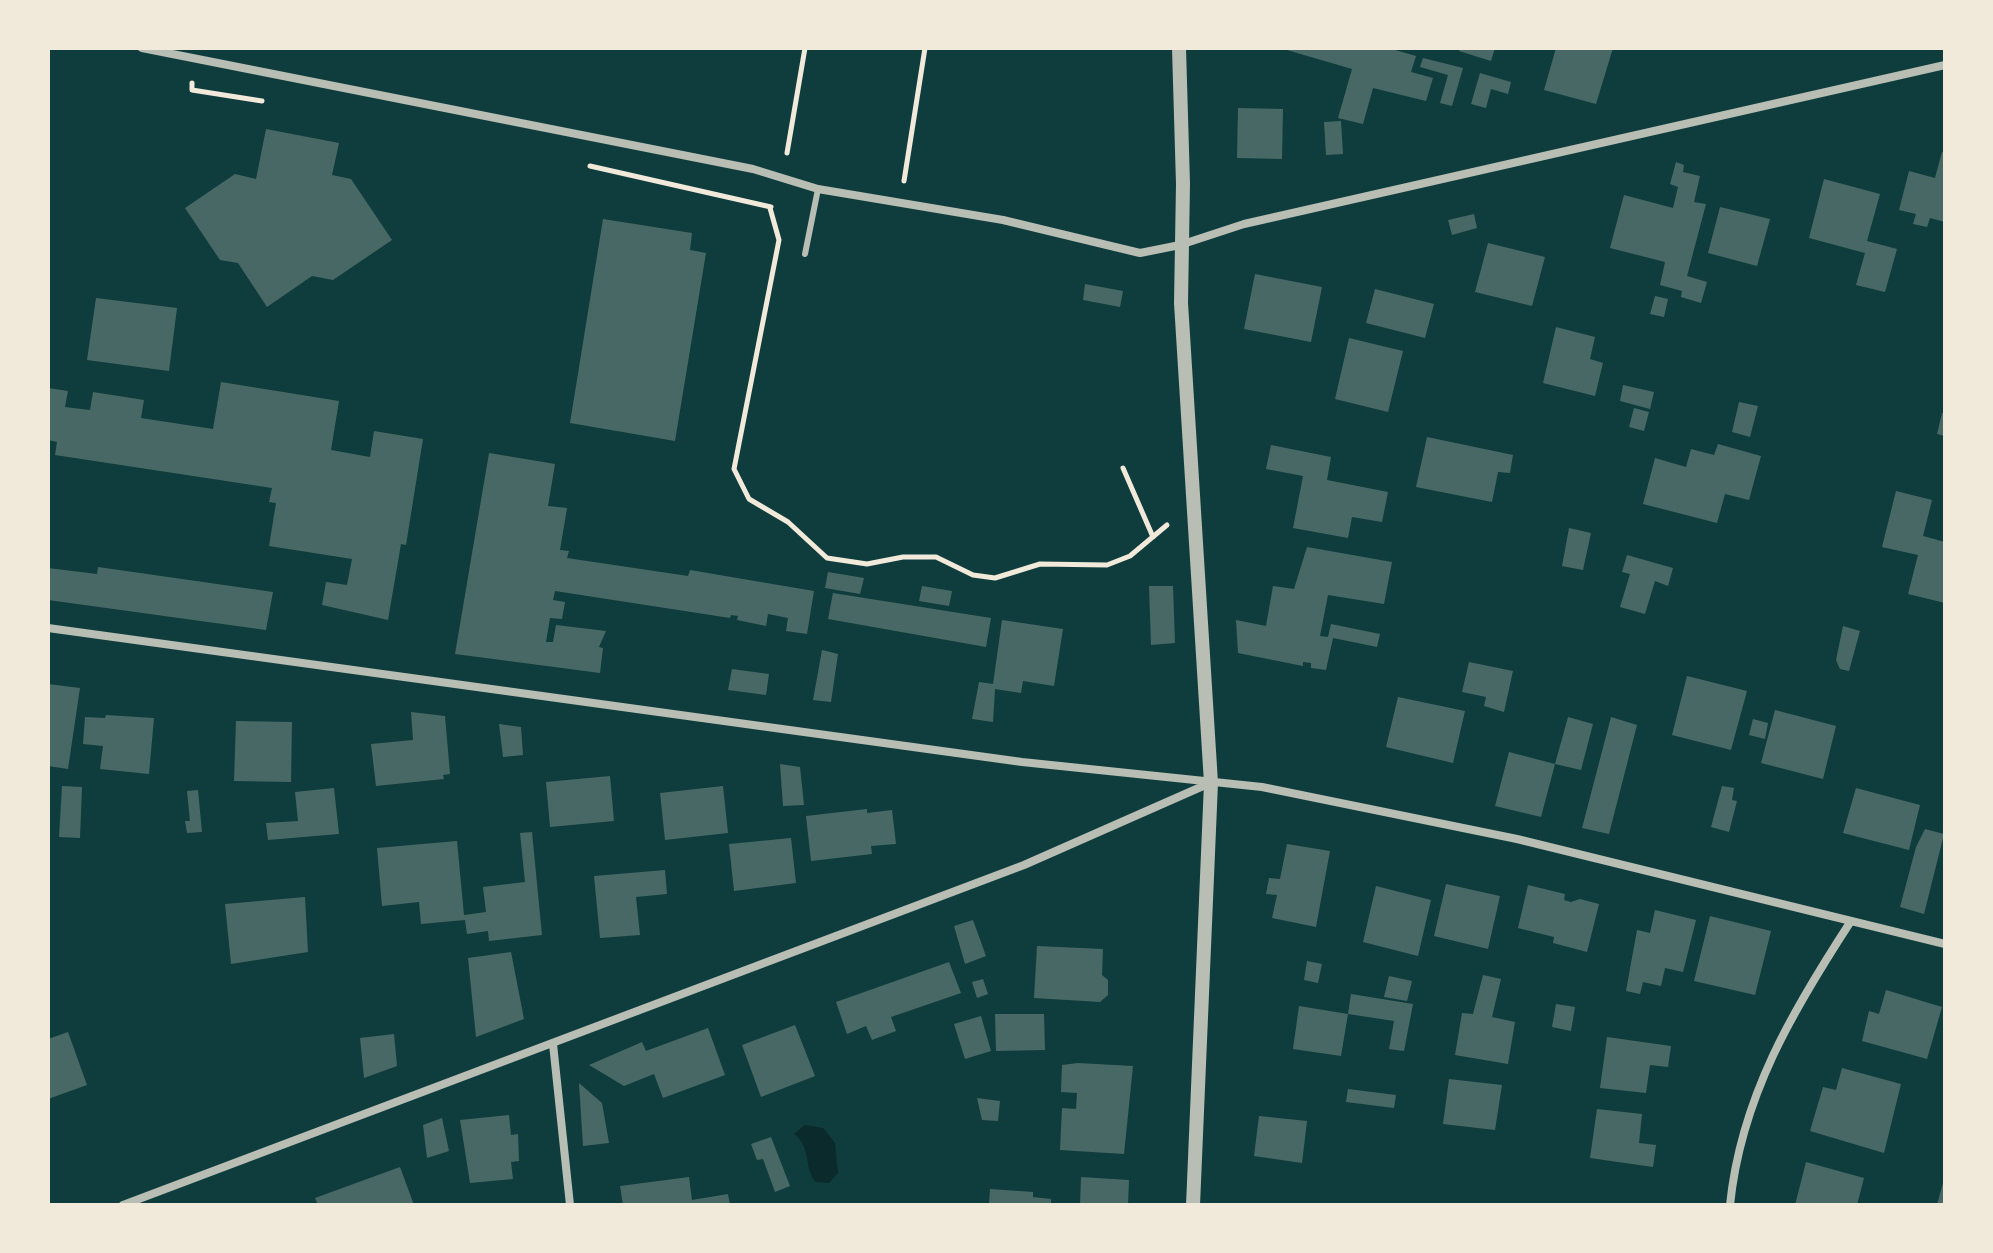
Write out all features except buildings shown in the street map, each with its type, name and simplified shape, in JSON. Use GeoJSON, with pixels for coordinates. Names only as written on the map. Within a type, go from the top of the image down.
{"type":"FeatureCollection","features":[{"type":"Feature","properties":{"kind":"street"},"geometry":{"type":"LineString","coordinates":[[142,48],[737,166],[818,189],[1003,220],[1140,253],[1180,245],[1244,224],[1945,65]]}},
{"type":"Feature","properties":{"kind":"street"},"geometry":{"type":"LineString","coordinates":[[1179,48],[1183,184],[1180,245],[1211,783],[1193,1205]]}},
{"type":"Feature","properties":{"kind":"street"},"geometry":{"type":"LineString","coordinates":[[48,628],[1022,762],[1262,787],[1392,811],[1945,944]]}},
{"type":"Feature","properties":{"kind":"street"},"geometry":{"type":"LineString","coordinates":[[123,1205],[1024,865],[1211,783]]}},
{"type":"Feature","properties":{"kind":"street"},"geometry":{"type":"LineString","coordinates":[[1730,1205],[1735,1160],[1758,1084],[1795,1007],[1851,921]]}},
{"type":"Feature","properties":{"kind":"street"},"geometry":{"type":"LineString","coordinates":[[553,1044],[570,1205]]}},
{"type":"Feature","properties":{"kind":"lane"},"geometry":{"type":"LineString","coordinates":[[805,254],[818,189]]}},
{"type":"Feature","properties":{"kind":"path"},"geometry":{"type":"LineString","coordinates":[[779,177],[786,157],[805,48]]}},
{"type":"Feature","properties":{"kind":"path"},"geometry":{"type":"LineString","coordinates":[[901,202],[925,48]]}},
{"type":"Feature","properties":{"kind":"path"},"geometry":{"type":"LineString","coordinates":[[770,208],[779,240],[734,469],[749,499],[788,522],[827,558],[867,564],[903,557],[936,557],[973,575],[995,578],[1040,564],[1107,565],[1130,556],[1167,525],[1195,517]]}},
{"type":"Feature","properties":{"kind":"path"},"geometry":{"type":"LineString","coordinates":[[1123,468],[1153,537]]}},
{"type":"Feature","properties":{"kind":"water"},"geometry":{"type":"Polygon","coordinates":[[[805,1125],[823,1128],[835,1143],[838,1173],[829,1183],[816,1182],[803,1145],[794,1134],[805,1125]]]}}]}
